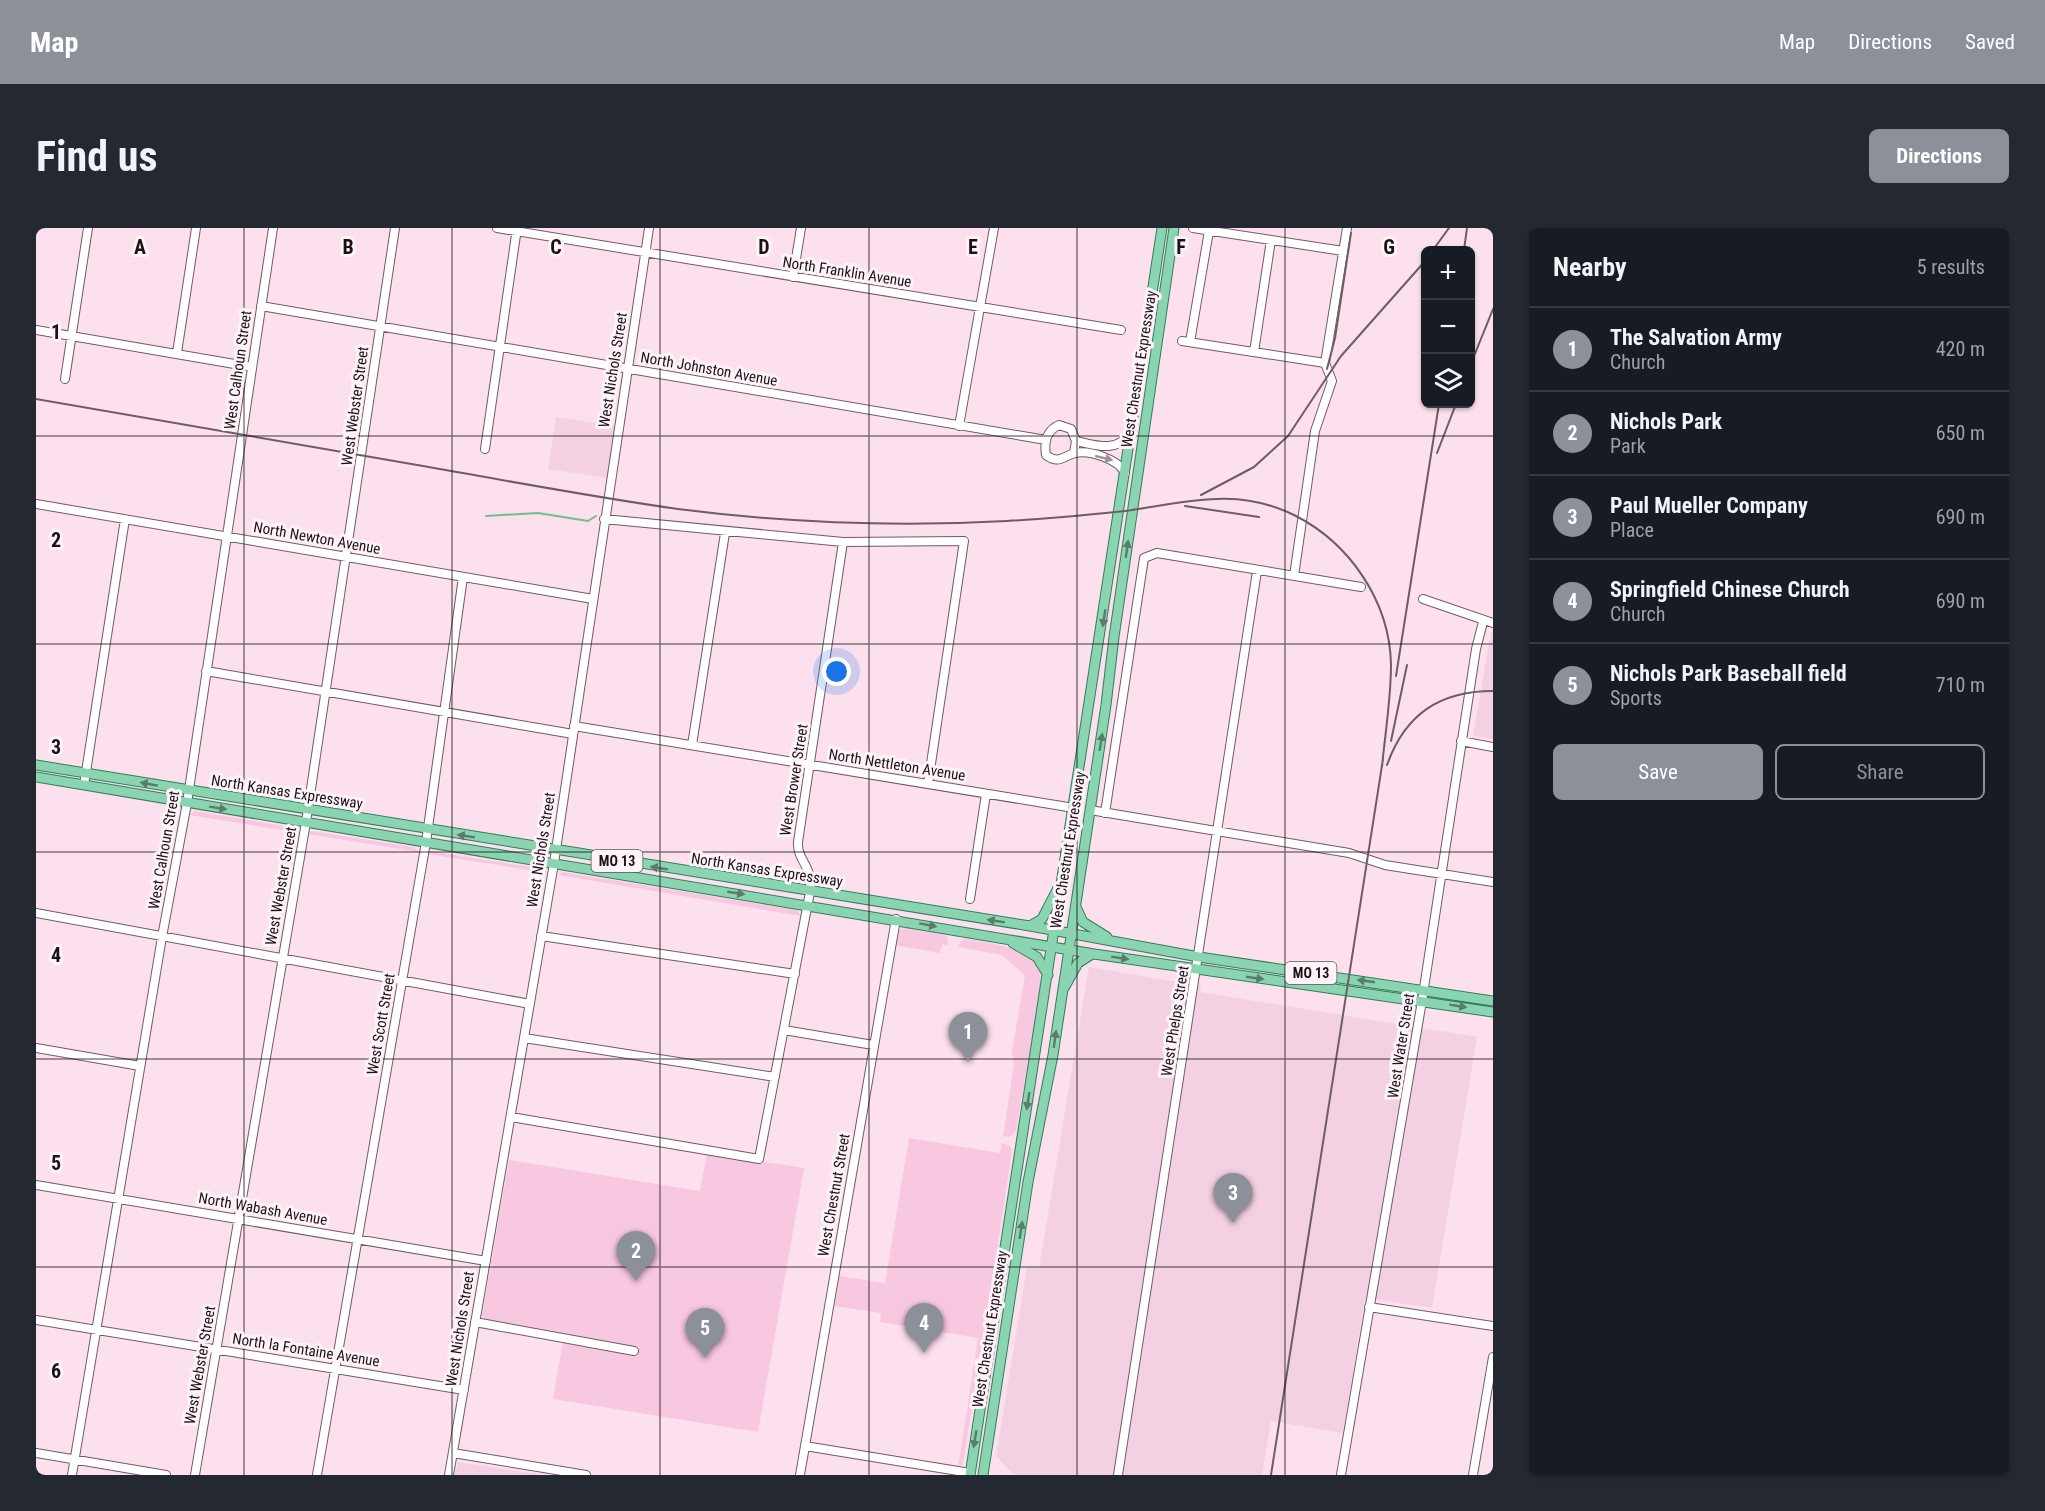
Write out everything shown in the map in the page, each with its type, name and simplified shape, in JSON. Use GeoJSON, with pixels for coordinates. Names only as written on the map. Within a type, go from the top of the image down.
{"type":"FeatureCollection","features":[{"type":"Feature","properties":{"kind":"main road","name":"West Chestnut Expressway"},"geometry":{"type":"LineString","coordinates":[[970,1474],[1126,476],[1162,228]]}},
{"type":"Feature","properties":{"kind":"main road","name":"West Chestnut Expressway"},"geometry":{"type":"LineString","coordinates":[[982,1475],[1090,810],[1174,228]]}},
{"type":"Feature","properties":{"kind":"main road","name":"North Kansas Expressway"},"geometry":{"type":"LineString","coordinates":[[36,765],[1030,926],[1199,957],[1493,1001]]}},
{"type":"Feature","properties":{"kind":"main road","name":"North Kansas Expressway"},"geometry":{"type":"LineString","coordinates":[[36,777],[808,904],[1094,954],[1493,1012]]}},
{"type":"Feature","properties":{"kind":"main road"},"geometry":{"type":"LineString","coordinates":[[1030,926],[1042,919],[1046,913],[1063,876]]}},
{"type":"Feature","properties":{"kind":"main road"},"geometry":{"type":"LineString","coordinates":[[1076,898],[1077,915],[1083,922],[1106,937],[1123,944]]}},
{"type":"Feature","properties":{"kind":"main road"},"geometry":{"type":"LineString","coordinates":[[1003,938],[1037,957],[1048,976]]}},
{"type":"Feature","properties":{"kind":"main road"},"geometry":{"type":"LineString","coordinates":[[1061,993],[1078,963],[1086,956],[1094,954]]}},
{"type":"Feature","properties":{"kind":"street"},"geometry":{"type":"LineString","coordinates":[[65,379],[88,228]]}},
{"type":"Feature","properties":{"kind":"street"},"geometry":{"type":"LineString","coordinates":[[177,353],[196,228]]}},
{"type":"Feature","properties":{"kind":"street","name":"West Calhoun Street"},"geometry":{"type":"LineString","coordinates":[[72,1475],[162,937],[189,791],[273,228]]}},
{"type":"Feature","properties":{"kind":"street","name":"West Webster Street"},"geometry":{"type":"LineString","coordinates":[[195,1475],[308,810],[395,228]]}},
{"type":"Feature","properties":{"kind":"street","name":"North Franklin Avenue"},"geometry":{"type":"LineString","coordinates":[[497,228],[1121,330]]}},
{"type":"Feature","properties":{"kind":"street","name":"West Nichols Street"},"geometry":{"type":"LineString","coordinates":[[449,1475],[556,851],[649,228]]}},
{"type":"Feature","properties":{"kind":"street"},"geometry":{"type":"LineString","coordinates":[[793,277],[801,228]]}},
{"type":"Feature","properties":{"kind":"street"},"geometry":{"type":"LineString","coordinates":[[959,426],[978,307],[994,228]]}},
{"type":"Feature","properties":{"kind":"street"},"geometry":{"type":"LineString","coordinates":[[1192,228],[1209,231],[1222,230],[1343,251]]}},
{"type":"Feature","properties":{"kind":"street"},"geometry":{"type":"LineString","coordinates":[[1294,576],[1315,431],[1332,381],[1325,363],[1347,228]]}},
{"type":"Feature","properties":{"kind":"street"},"geometry":{"type":"LineString","coordinates":[[485,449],[516,230]]}},
{"type":"Feature","properties":{"kind":"street"},"geometry":{"type":"LineString","coordinates":[[1209,231],[1186,342],[1325,363]]}},
{"type":"Feature","properties":{"kind":"street"},"geometry":{"type":"LineString","coordinates":[[1254,352],[1271,240]]}},
{"type":"Feature","properties":{"kind":"street","name":"North Johnston Avenue"},"geometry":{"type":"LineString","coordinates":[[261,306],[1046,440]]}},
{"type":"Feature","properties":{"kind":"street"},"geometry":{"type":"LineString","coordinates":[[36,330],[252,367]]}},
{"type":"Feature","properties":{"kind":"street"},"geometry":{"type":"LineString","coordinates":[[1074,453],[1076,441],[1071,429],[1059,425],[1048,433],[1046,455],[1050,459],[1063,460],[1074,453],[1112,459],[1121,467],[1126,476]]}},
{"type":"Feature","properties":{"kind":"street"},"geometry":{"type":"LineString","coordinates":[[1076,441],[1114,446],[1123,443],[1132,431]]}},
{"type":"Feature","properties":{"kind":"street","name":"North Newton Avenue"},"geometry":{"type":"LineString","coordinates":[[36,504],[593,599]]}},
{"type":"Feature","properties":{"kind":"street"},"geometry":{"type":"LineString","coordinates":[[84,785],[125,519]]}},
{"type":"Feature","properties":{"kind":"street"},"geometry":{"type":"LineString","coordinates":[[604,519],[843,542],[964,542],[928,784]]}},
{"type":"Feature","properties":{"kind":"street"},"geometry":{"type":"LineString","coordinates":[[692,745],[725,532]]}},
{"type":"Feature","properties":{"kind":"street","name":"West Brower Street"},"geometry":{"type":"LineString","coordinates":[[511,1118],[759,1159],[810,892],[810,871],[798,848],[843,542]]}},
{"type":"Feature","properties":{"kind":"street"},"geometry":{"type":"LineString","coordinates":[[1105,813],[1143,562],[1149,555],[1157,554],[1361,587]]}},
{"type":"Feature","properties":{"kind":"street","name":"West Phelps Street"},"geometry":{"type":"LineString","coordinates":[[1118,1475],[1257,571]]}},
{"type":"Feature","properties":{"kind":"street","name":"West Scott Street"},"geometry":{"type":"LineString","coordinates":[[317,1475],[428,830],[464,577]]}},
{"type":"Feature","properties":{"kind":"street"},"geometry":{"type":"LineString","coordinates":[[1423,599],[1483,622],[1493,623]]}},
{"type":"Feature","properties":{"kind":"street","name":"West Water Street"},"geometry":{"type":"LineString","coordinates":[[1341,1475],[1424,989],[1461,741],[1483,622]]}},
{"type":"Feature","properties":{"kind":"street","name":"North Nettleton Avenue"},"geometry":{"type":"LineString","coordinates":[[206,671],[574,730],[692,745],[1074,808]]}},
{"type":"Feature","properties":{"kind":"street"},"geometry":{"type":"LineString","coordinates":[[1461,741],[1493,747]]}},
{"type":"Feature","properties":{"kind":"street"},"geometry":{"type":"LineString","coordinates":[[970,899],[986,794]]}},
{"type":"Feature","properties":{"kind":"street"},"geometry":{"type":"LineString","coordinates":[[1090,810],[1359,855],[1385,865],[1442,872],[1493,882]]}},
{"type":"Feature","properties":{"kind":"street"},"geometry":{"type":"LineString","coordinates":[[36,914],[530,1004]]}},
{"type":"Feature","properties":{"kind":"street","name":"West Chestnut Street"},"geometry":{"type":"LineString","coordinates":[[800,1475],[896,919]]}},
{"type":"Feature","properties":{"kind":"street"},"geometry":{"type":"LineString","coordinates":[[542,936],[795,975]]}},
{"type":"Feature","properties":{"kind":"street"},"geometry":{"type":"LineString","coordinates":[[784,1030],[873,1045]]}},
{"type":"Feature","properties":{"kind":"street"},"geometry":{"type":"LineString","coordinates":[[524,1038],[774,1077]]}},
{"type":"Feature","properties":{"kind":"street"},"geometry":{"type":"LineString","coordinates":[[36,1048],[140,1066]]}},
{"type":"Feature","properties":{"kind":"street","name":"North Wabash Avenue"},"geometry":{"type":"LineString","coordinates":[[36,1185],[486,1261]]}},
{"type":"Feature","properties":{"kind":"street"},"geometry":{"type":"LineString","coordinates":[[1369,1307],[1493,1326]]}},
{"type":"Feature","properties":{"kind":"street","name":"North la Fontaine Avenue"},"geometry":{"type":"LineString","coordinates":[[36,1320],[464,1390]]}},
{"type":"Feature","properties":{"kind":"street"},"geometry":{"type":"LineString","coordinates":[[475,1322],[634,1350]]}},
{"type":"Feature","properties":{"kind":"street"},"geometry":{"type":"LineString","coordinates":[[1473,1475],[1493,1357]]}},
{"type":"Feature","properties":{"kind":"street"},"geometry":{"type":"LineString","coordinates":[[805,1446],[970,1474]]}},
{"type":"Feature","properties":{"kind":"street"},"geometry":{"type":"LineString","coordinates":[[36,1453],[166,1475]]}},
{"type":"Feature","properties":{"kind":"street"},"geometry":{"type":"LineString","coordinates":[[453,1453],[562,1473],[586,1475]]}},
{"type":"Feature","properties":{"kind":"shaded area"},"geometry":{"type":"Polygon","coordinates":[[[556,417],[615,426],[607,478],[548,469],[556,417]]]}},
{"type":"Feature","properties":{"kind":"shaded area"},"geometry":{"type":"Polygon","coordinates":[[[1491,632],[1493,632],[1493,739],[1473,736],[1491,632]]]}},
{"type":"Feature","properties":{"kind":"shaded area"},"geometry":{"type":"Polygon","coordinates":[[[195,811],[295,828],[300,833],[189,815],[195,811]]]}},
{"type":"Feature","properties":{"kind":"shaded area"},"geometry":{"type":"Polygon","coordinates":[[[311,831],[413,847],[419,852],[308,834],[311,831]]]}},
{"type":"Feature","properties":{"kind":"shaded area"},"geometry":{"type":"Polygon","coordinates":[[[430,851],[542,869],[547,873],[428,854],[430,851]]]}},
{"type":"Feature","properties":{"kind":"shaded area"},"geometry":{"type":"Polygon","coordinates":[[[562,872],[797,910],[801,916],[559,875],[562,872]]]}},
{"type":"Feature","properties":{"kind":"shaded area"},"geometry":{"type":"Polygon","coordinates":[[[906,928],[943,935],[947,937],[948,945],[942,944],[940,953],[894,945],[898,930],[906,928]]]}},
{"type":"Feature","properties":{"kind":"shaded area"},"geometry":{"type":"Polygon","coordinates":[[[962,940],[1017,950],[1034,960],[1040,970],[1040,990],[1016,1131],[1009,1137],[1003,1136],[1014,1064],[1012,1052],[1025,975],[1002,955],[958,947],[962,940]]]}},
{"type":"Feature","properties":{"kind":"shaded area"},"geometry":{"type":"Polygon","coordinates":[[[1089,967],[1201,986],[1200,992],[1477,1037],[1432,1308],[1365,1298],[1343,1433],[1271,1421],[1262,1475],[1020,1475],[1013,1474],[996,1456],[1027,1267],[1039,1268],[1089,967]]]}},
{"type":"Feature","properties":{"kind":"shaded area"},"geometry":{"type":"Polygon","coordinates":[[[909,1138],[1000,1153],[1002,1143],[1010,1146],[1012,1151],[981,1356],[975,1359],[978,1338],[880,1322],[881,1313],[835,1306],[839,1276],[885,1283],[909,1138]]]}},
{"type":"Feature","properties":{"kind":"shaded area"},"geometry":{"type":"Polygon","coordinates":[[[707,1153],[804,1168],[758,1432],[553,1399],[563,1342],[486,1327],[487,1320],[482,1316],[509,1160],[700,1191],[707,1153]]]}},
{"type":"Feature","properties":{"kind":"shaded area"},"geometry":{"type":"Polygon","coordinates":[[[974,1365],[978,1369],[963,1464],[958,1468],[974,1365]]]}},
{"type":"Feature","properties":{"kind":"shaded area"},"geometry":{"type":"Polygon","coordinates":[[[458,1462],[543,1475],[455,1475],[458,1462]]]}},
{"type":"Feature","properties":{"kind":"waterway"},"geometry":{"type":"LineString","coordinates":[[486,516],[538,513],[588,521],[596,516]]}},
{"type":"Feature","properties":{"kind":"railway"},"geometry":{"type":"LineString","coordinates":[[1436,246],[1449,228]]}},
{"type":"Feature","properties":{"kind":"railway"},"geometry":{"type":"LineString","coordinates":[[1465,246],[1467,228]]}},
{"type":"Feature","properties":{"kind":"railway"},"geometry":{"type":"LineString","coordinates":[[1327,369],[1335,338],[1351,233]]}},
{"type":"Feature","properties":{"kind":"railway"},"geometry":{"type":"LineString","coordinates":[[1201,495],[1254,467],[1288,436],[1341,356],[1421,266]]}},
{"type":"Feature","properties":{"kind":"railway"},"geometry":{"type":"LineString","coordinates":[[1475,354],[1493,309]]}},
{"type":"Feature","properties":{"kind":"railway"},"geometry":{"type":"LineString","coordinates":[[36,399],[614,499],[760,518],[925,524],[1096,514],[1210,499],[1251,501],[1272,506],[1294,515],[1333,541],[1349,558],[1375,597],[1389,642],[1391,665],[1382,767]]}},
{"type":"Feature","properties":{"kind":"railway"},"geometry":{"type":"LineString","coordinates":[[1396,676],[1438,408]]}},
{"type":"Feature","properties":{"kind":"railway"},"geometry":{"type":"LineString","coordinates":[[1437,453],[1454,408]]}},
{"type":"Feature","properties":{"kind":"railway"},"geometry":{"type":"LineString","coordinates":[[1185,506],[1259,517]]}},
{"type":"Feature","properties":{"kind":"railway"},"geometry":{"type":"LineString","coordinates":[[1391,741],[1407,665]]}},
{"type":"Feature","properties":{"kind":"railway"},"geometry":{"type":"LineString","coordinates":[[1387,765],[1404,732],[1414,719],[1427,709],[1457,695],[1493,691]]}},
{"type":"Feature","properties":{"kind":"railway"},"geometry":{"type":"LineString","coordinates":[[1271,1475],[1383,759]]}},
{"type":"Feature","properties":{"kind":"place","name":"The Salvation Army"},"geometry":{"type":"Point","coordinates":[968,1062]}},
{"type":"Feature","properties":{"kind":"place","name":"Paul Mueller Company"},"geometry":{"type":"Point","coordinates":[1233,1223]}},
{"type":"Feature","properties":{"kind":"place","name":"Nichols Park"},"geometry":{"type":"Point","coordinates":[636,1281]}},
{"type":"Feature","properties":{"kind":"place","name":"Springfield Chinese Church"},"geometry":{"type":"Point","coordinates":[924,1353]}},
{"type":"Feature","properties":{"kind":"place","name":"Nichols Park Baseball field"},"geometry":{"type":"Point","coordinates":[705,1358]}}]}
